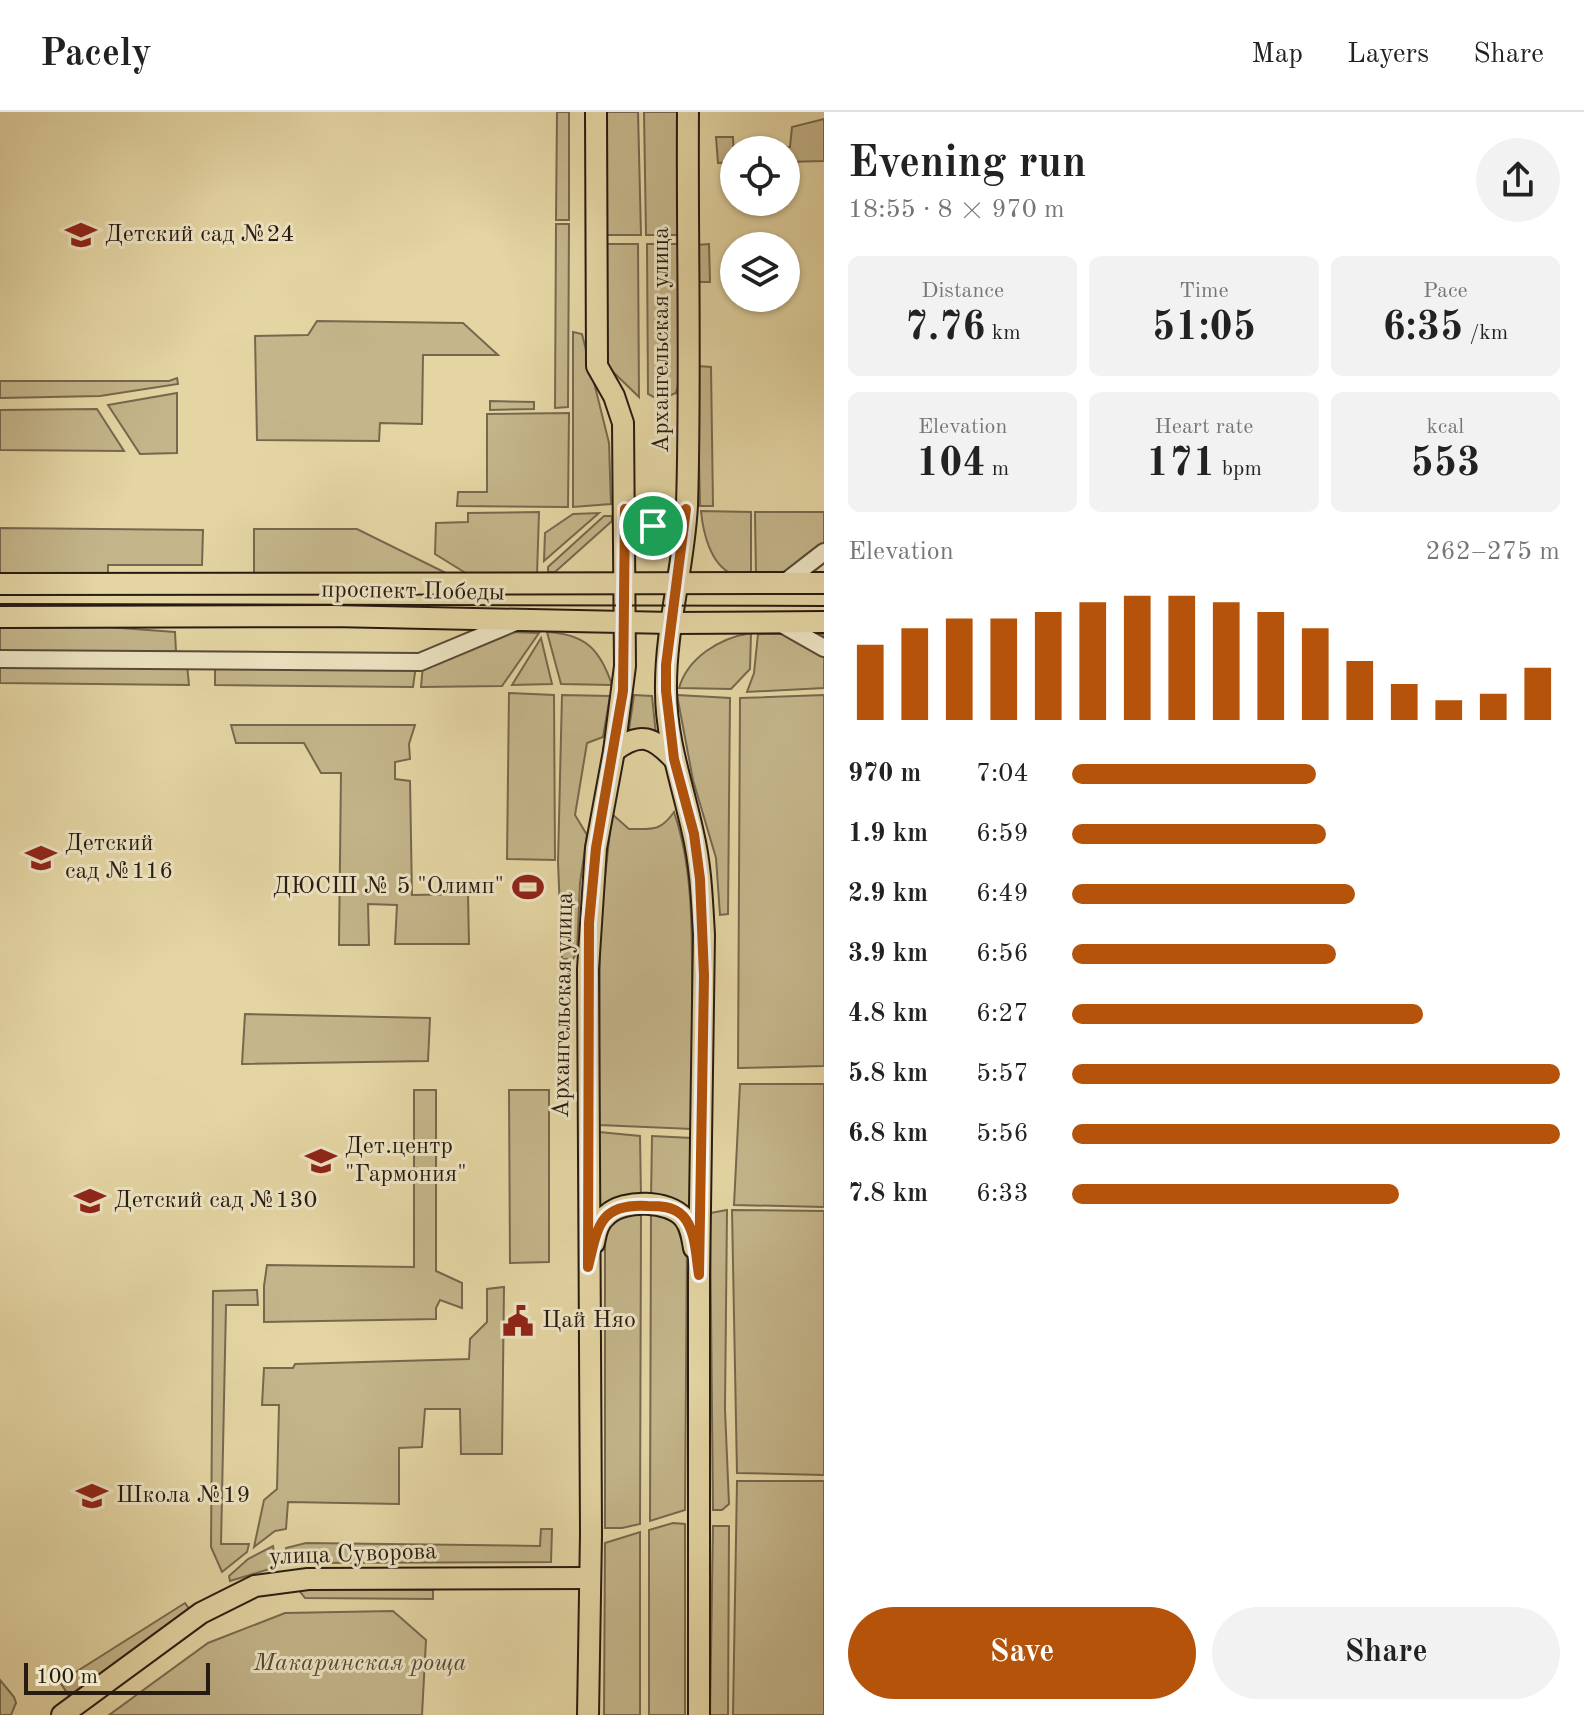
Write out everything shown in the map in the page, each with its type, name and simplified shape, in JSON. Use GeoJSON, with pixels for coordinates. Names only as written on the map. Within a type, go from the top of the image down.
{"type":"FeatureCollection","features":[{"type":"Feature","properties":{"kind":"main road","name":"Архангельская улица"},"geometry":{"type":"LineString","coordinates":[[588,1715],[589,923],[596,848],[623,691],[625,622],[623,423],[614,396],[597,366],[596,112]]}},
{"type":"Feature","properties":{"kind":"main road","name":"Архангельская улица"},"geometry":{"type":"LineString","coordinates":[[688,112],[686,509],[666,665],[666,691],[674,759],[694,834],[704,935],[699,1275],[699,1715]]}},
{"type":"Feature","properties":{"kind":"main road"},"geometry":{"type":"LineString","coordinates":[[625,509],[635,521],[653,526],[671,522],[686,509]]}},
{"type":"Feature","properties":{"kind":"main road","name":"проспект Победы"},"geometry":{"type":"LineString","coordinates":[[0,584],[824,583]]}},
{"type":"Feature","properties":{"kind":"main road","name":"проспект Победы"},"geometry":{"type":"LineString","coordinates":[[0,617],[332,616],[672,623],[824,622]]}},
{"type":"Feature","properties":{"kind":"main road"},"geometry":{"type":"LineString","coordinates":[[614,751],[632,740],[651,739],[674,759]]}},
{"type":"Feature","properties":{"kind":"main road"},"geometry":{"type":"LineString","coordinates":[[588,1267],[598,1226],[605,1216],[629,1205],[664,1206],[674,1209],[691,1228],[699,1275]]}},
{"type":"Feature","properties":{"kind":"main road","name":"улица Суворова"},"geometry":{"type":"LineString","coordinates":[[62,1715],[201,1613],[255,1586],[308,1579],[590,1578]]}},
{"type":"Feature","properties":{"kind":"street"},"geometry":{"type":"LineString","coordinates":[[784,583],[824,552]]}},
{"type":"Feature","properties":{"kind":"street"},"geometry":{"type":"LineString","coordinates":[[0,659],[420,662],[519,621]]}},
{"type":"Feature","properties":{"kind":"street"},"geometry":{"type":"LineString","coordinates":[[779,622],[824,648]]}},
{"type":"Feature","properties":{"kind":"green space"},"geometry":{"type":"Polygon","coordinates":[[[557,112],[569,112],[569,220],[556,220],[557,112]]]}},
{"type":"Feature","properties":{"kind":"green space"},"geometry":{"type":"Polygon","coordinates":[[[602,112],[638,112],[641,235],[601,235],[602,112]]]}},
{"type":"Feature","properties":{"kind":"green space"},"geometry":{"type":"Polygon","coordinates":[[[644,112],[684,112],[682,235],[646,235],[644,112]]]}},
{"type":"Feature","properties":{"kind":"green space"},"geometry":{"type":"Polygon","coordinates":[[[824,119],[824,161],[800,162],[800,136],[791,136],[792,127],[824,119]]]}},
{"type":"Feature","properties":{"kind":"green space"},"geometry":{"type":"Polygon","coordinates":[[[716,137],[720,137],[720,163],[716,137]]]}},
{"type":"Feature","properties":{"kind":"green space"},"geometry":{"type":"Polygon","coordinates":[[[556,224],[569,224],[568,407],[555,408],[556,224]]]}},
{"type":"Feature","properties":{"kind":"green space"},"geometry":{"type":"Polygon","coordinates":[[[605,244],[638,244],[639,397],[605,364],[605,244]]]}},
{"type":"Feature","properties":{"kind":"green space"},"geometry":{"type":"Polygon","coordinates":[[[647,244],[684,244],[684,363],[676,393],[659,400],[648,394],[647,244]]]}},
{"type":"Feature","properties":{"kind":"green space"},"geometry":{"type":"Polygon","coordinates":[[[709,244],[710,282],[697,282],[696,245],[709,244]]]}},
{"type":"Feature","properties":{"kind":"green space"},"geometry":{"type":"Polygon","coordinates":[[[317,321],[463,323],[498,355],[423,355],[422,424],[380,423],[379,441],[257,440],[255,336],[308,335],[317,321]]]}},
{"type":"Feature","properties":{"kind":"green space"},"geometry":{"type":"Polygon","coordinates":[[[573,332],[582,334],[609,443],[611,504],[573,507],[573,332]]]}},
{"type":"Feature","properties":{"kind":"green space"},"geometry":{"type":"Polygon","coordinates":[[[697,366],[711,367],[713,506],[700,506],[697,366]]]}},
{"type":"Feature","properties":{"kind":"green space"},"geometry":{"type":"Polygon","coordinates":[[[177,378],[178,384],[100,396],[0,398],[0,381],[169,381],[177,378]]]}},
{"type":"Feature","properties":{"kind":"green space"},"geometry":{"type":"Polygon","coordinates":[[[177,393],[177,453],[140,454],[108,405],[177,393]]]}},
{"type":"Feature","properties":{"kind":"green space"},"geometry":{"type":"Polygon","coordinates":[[[490,401],[534,402],[534,409],[490,410],[490,401]]]}},
{"type":"Feature","properties":{"kind":"green space"},"geometry":{"type":"Polygon","coordinates":[[[97,409],[124,451],[0,450],[0,410],[97,409]]]}},
{"type":"Feature","properties":{"kind":"green space"},"geometry":{"type":"Polygon","coordinates":[[[569,413],[568,507],[457,506],[458,492],[487,492],[487,414],[569,413]]]}},
{"type":"Feature","properties":{"kind":"green space"},"geometry":{"type":"Polygon","coordinates":[[[701,511],[751,512],[751,577],[732,574],[718,563],[706,538],[701,511]]]}},
{"type":"Feature","properties":{"kind":"green space"},"geometry":{"type":"Polygon","coordinates":[[[539,512],[537,575],[469,575],[435,554],[436,523],[468,522],[468,513],[539,512]]]}},
{"type":"Feature","properties":{"kind":"green space"},"geometry":{"type":"Polygon","coordinates":[[[755,512],[824,512],[824,551],[788,576],[756,578],[755,512]]]}},
{"type":"Feature","properties":{"kind":"green space"},"geometry":{"type":"Polygon","coordinates":[[[599,513],[544,561],[545,533],[573,514],[599,513]]]}},
{"type":"Feature","properties":{"kind":"green space"},"geometry":{"type":"Polygon","coordinates":[[[604,516],[612,516],[612,521],[555,572],[548,572],[548,567],[604,516]]]}},
{"type":"Feature","properties":{"kind":"green space"},"geometry":{"type":"Polygon","coordinates":[[[0,528],[203,530],[202,565],[108,565],[108,576],[0,577],[0,528]]]}},
{"type":"Feature","properties":{"kind":"green space"},"geometry":{"type":"Polygon","coordinates":[[[254,529],[357,529],[452,576],[254,579],[254,529]]]}},
{"type":"Feature","properties":{"kind":"green space"},"geometry":{"type":"Polygon","coordinates":[[[107,627],[175,632],[176,651],[0,652],[0,628],[107,627]]]}},
{"type":"Feature","properties":{"kind":"green space"},"geometry":{"type":"Polygon","coordinates":[[[507,632],[539,633],[502,686],[421,687],[423,665],[507,632]]]}},
{"type":"Feature","properties":{"kind":"green space"},"geometry":{"type":"Polygon","coordinates":[[[547,632],[572,636],[589,646],[602,662],[612,685],[561,684],[547,632]]]}},
{"type":"Feature","properties":{"kind":"green space"},"geometry":{"type":"Polygon","coordinates":[[[751,633],[750,669],[731,689],[679,688],[690,667],[707,651],[728,639],[751,633]]]}},
{"type":"Feature","properties":{"kind":"green space"},"geometry":{"type":"Polygon","coordinates":[[[758,634],[824,634],[824,688],[747,692],[754,673],[758,634]]]}},
{"type":"Feature","properties":{"kind":"green space"},"geometry":{"type":"Polygon","coordinates":[[[541,638],[552,684],[512,685],[541,638]]]}},
{"type":"Feature","properties":{"kind":"green space"},"geometry":{"type":"Polygon","coordinates":[[[0,663],[187,664],[189,685],[0,683],[0,663]]]}},
{"type":"Feature","properties":{"kind":"green space"},"geometry":{"type":"Polygon","coordinates":[[[215,663],[416,665],[413,687],[215,685],[215,663]]]}},
{"type":"Feature","properties":{"kind":"green space"},"geometry":{"type":"Polygon","coordinates":[[[509,693],[554,695],[555,860],[507,859],[509,693]]]}},
{"type":"Feature","properties":{"kind":"green space"},"geometry":{"type":"Polygon","coordinates":[[[562,695],[610,696],[603,737],[587,743],[575,815],[587,835],[580,883],[577,952],[573,959],[562,959],[558,862],[562,695]]]}},
{"type":"Feature","properties":{"kind":"green space"},"geometry":{"type":"Polygon","coordinates":[[[634,695],[652,696],[656,735],[628,736],[634,695]]]}},
{"type":"Feature","properties":{"kind":"green space"},"geometry":{"type":"Polygon","coordinates":[[[677,695],[730,698],[728,914],[720,915],[716,858],[693,780],[677,695]]]}},
{"type":"Feature","properties":{"kind":"green space"},"geometry":{"type":"Polygon","coordinates":[[[824,695],[824,1066],[738,1068],[740,698],[824,695]]]}},
{"type":"Feature","properties":{"kind":"green space"},"geometry":{"type":"Polygon","coordinates":[[[231,725],[415,725],[409,744],[410,759],[395,762],[395,779],[410,781],[412,895],[468,894],[469,944],[395,944],[397,905],[368,904],[369,945],[339,945],[341,773],[321,773],[304,743],[236,743],[231,725]]]}},
{"type":"Feature","properties":{"kind":"green space"},"geometry":{"type":"Polygon","coordinates":[[[674,812],[685,855],[690,899],[692,1129],[599,1125],[600,922],[612,814],[629,829],[644,829],[660,826],[674,812]]]}},
{"type":"Feature","properties":{"kind":"green space"},"geometry":{"type":"Polygon","coordinates":[[[245,1014],[430,1018],[428,1061],[242,1064],[245,1014]]]}},
{"type":"Feature","properties":{"kind":"green space"},"geometry":{"type":"Polygon","coordinates":[[[740,1084],[824,1084],[824,1207],[734,1205],[740,1084]]]}},
{"type":"Feature","properties":{"kind":"green space"},"geometry":{"type":"Polygon","coordinates":[[[414,1090],[436,1090],[436,1271],[462,1283],[462,1308],[440,1300],[436,1319],[264,1322],[267,1265],[414,1267],[414,1090]]]}},
{"type":"Feature","properties":{"kind":"green space"},"geometry":{"type":"Polygon","coordinates":[[[509,1090],[549,1090],[549,1262],[510,1263],[509,1090]]]}},
{"type":"Feature","properties":{"kind":"green space"},"geometry":{"type":"Polygon","coordinates":[[[599,1132],[640,1136],[641,1198],[598,1213],[599,1132]]]}},
{"type":"Feature","properties":{"kind":"green space"},"geometry":{"type":"Polygon","coordinates":[[[652,1136],[692,1138],[693,1219],[651,1199],[652,1136]]]}},
{"type":"Feature","properties":{"kind":"green space"},"geometry":{"type":"Polygon","coordinates":[[[727,1210],[725,1409],[729,1504],[722,1510],[713,1510],[710,1213],[727,1210]]]}},
{"type":"Feature","properties":{"kind":"green space"},"geometry":{"type":"Polygon","coordinates":[[[732,1210],[824,1211],[824,1475],[737,1473],[732,1210]]]}},
{"type":"Feature","properties":{"kind":"green space"},"geometry":{"type":"Polygon","coordinates":[[[641,1211],[640,1524],[605,1528],[605,1233],[610,1221],[641,1211]]]}},
{"type":"Feature","properties":{"kind":"green space"},"geometry":{"type":"Polygon","coordinates":[[[651,1211],[674,1216],[687,1240],[685,1510],[650,1521],[651,1211]]]}},
{"type":"Feature","properties":{"kind":"green space"},"geometry":{"type":"Polygon","coordinates":[[[504,1287],[502,1454],[461,1454],[460,1409],[425,1409],[422,1447],[399,1448],[399,1504],[288,1502],[286,1529],[275,1531],[254,1547],[264,1500],[277,1489],[279,1405],[262,1405],[264,1368],[293,1368],[295,1364],[469,1359],[470,1339],[487,1322],[487,1289],[504,1287]]]}},
{"type":"Feature","properties":{"kind":"green space"},"geometry":{"type":"Polygon","coordinates":[[[257,1290],[258,1305],[226,1305],[221,1544],[249,1544],[247,1552],[222,1572],[211,1547],[213,1291],[257,1290]]]}},
{"type":"Feature","properties":{"kind":"green space"},"geometry":{"type":"Polygon","coordinates":[[[737,1481],[824,1481],[824,1715],[733,1715],[737,1481]]]}},
{"type":"Feature","properties":{"kind":"green space"},"geometry":{"type":"Polygon","coordinates":[[[673,1523],[685,1524],[685,1715],[649,1715],[649,1530],[673,1523]]]}},
{"type":"Feature","properties":{"kind":"green space"},"geometry":{"type":"Polygon","coordinates":[[[713,1526],[729,1526],[728,1715],[710,1715],[713,1526]]]}},
{"type":"Feature","properties":{"kind":"green space"},"geometry":{"type":"Polygon","coordinates":[[[541,1529],[552,1529],[551,1562],[287,1563],[286,1548],[306,1543],[540,1546],[541,1529]]]}},
{"type":"Feature","properties":{"kind":"green space"},"geometry":{"type":"Polygon","coordinates":[[[640,1532],[640,1715],[604,1715],[605,1543],[640,1532]]]}},
{"type":"Feature","properties":{"kind":"green space"},"geometry":{"type":"Polygon","coordinates":[[[273,1546],[276,1567],[230,1581],[229,1576],[248,1559],[273,1546]]]}},
{"type":"Feature","properties":{"kind":"green space"},"geometry":{"type":"Polygon","coordinates":[[[298,1589],[433,1590],[433,1599],[305,1598],[298,1589]]]}},
{"type":"Feature","properties":{"kind":"green space"},"geometry":{"type":"Polygon","coordinates":[[[185,1603],[190,1610],[69,1696],[60,1682],[185,1603]]]}},
{"type":"Feature","properties":{"kind":"green space","name":"Макаринская роща"},"geometry":{"type":"Polygon","coordinates":[[[393,1611],[426,1640],[422,1715],[109,1715],[208,1643],[285,1613],[393,1611]]]}},
{"type":"Feature","properties":{"kind":"green space"},"geometry":{"type":"Polygon","coordinates":[[[0,1680],[16,1703],[11,1715],[0,1715],[0,1680]]]}},
{"type":"Feature","properties":{"kind":"tram line"},"geometry":{"type":"LineString","coordinates":[[0,604],[824,606]]}},
{"type":"Feature","properties":{"kind":"place","name":"Детский сад №24"},"geometry":{"type":"Point","coordinates":[81,235]}},
{"type":"Feature","properties":{"kind":"place","name":"Детский сад №116"},"geometry":{"type":"Point","coordinates":[41,858]}},
{"type":"Feature","properties":{"kind":"place","name":"ДЮСШ № 5 \"Олимп\""},"geometry":{"type":"Point","coordinates":[528,887]}},
{"type":"Feature","properties":{"kind":"place","name":"Дет.центр \"Гармония\""},"geometry":{"type":"Point","coordinates":[321,1161]}},
{"type":"Feature","properties":{"kind":"place","name":"Детский сад №130"},"geometry":{"type":"Point","coordinates":[90,1201]}},
{"type":"Feature","properties":{"kind":"place","name":"Цай Няо"},"geometry":{"type":"Point","coordinates":[518,1321]}},
{"type":"Feature","properties":{"kind":"place","name":"Школа №19"},"geometry":{"type":"Point","coordinates":[92,1496]}},
{"type":"Feature","properties":{"kind":"route"},"geometry":{"type":"LineString","coordinates":[[625,509],[635,521],[653,526],[671,522],[686,509],[666,665],[666,709],[674,759],[694,834],[704,935],[699,1275],[691,1228],[674,1209],[664,1206],[629,1205],[605,1216],[598,1226],[588,1267],[589,923],[596,848],[623,691],[625,509]]}}]}
